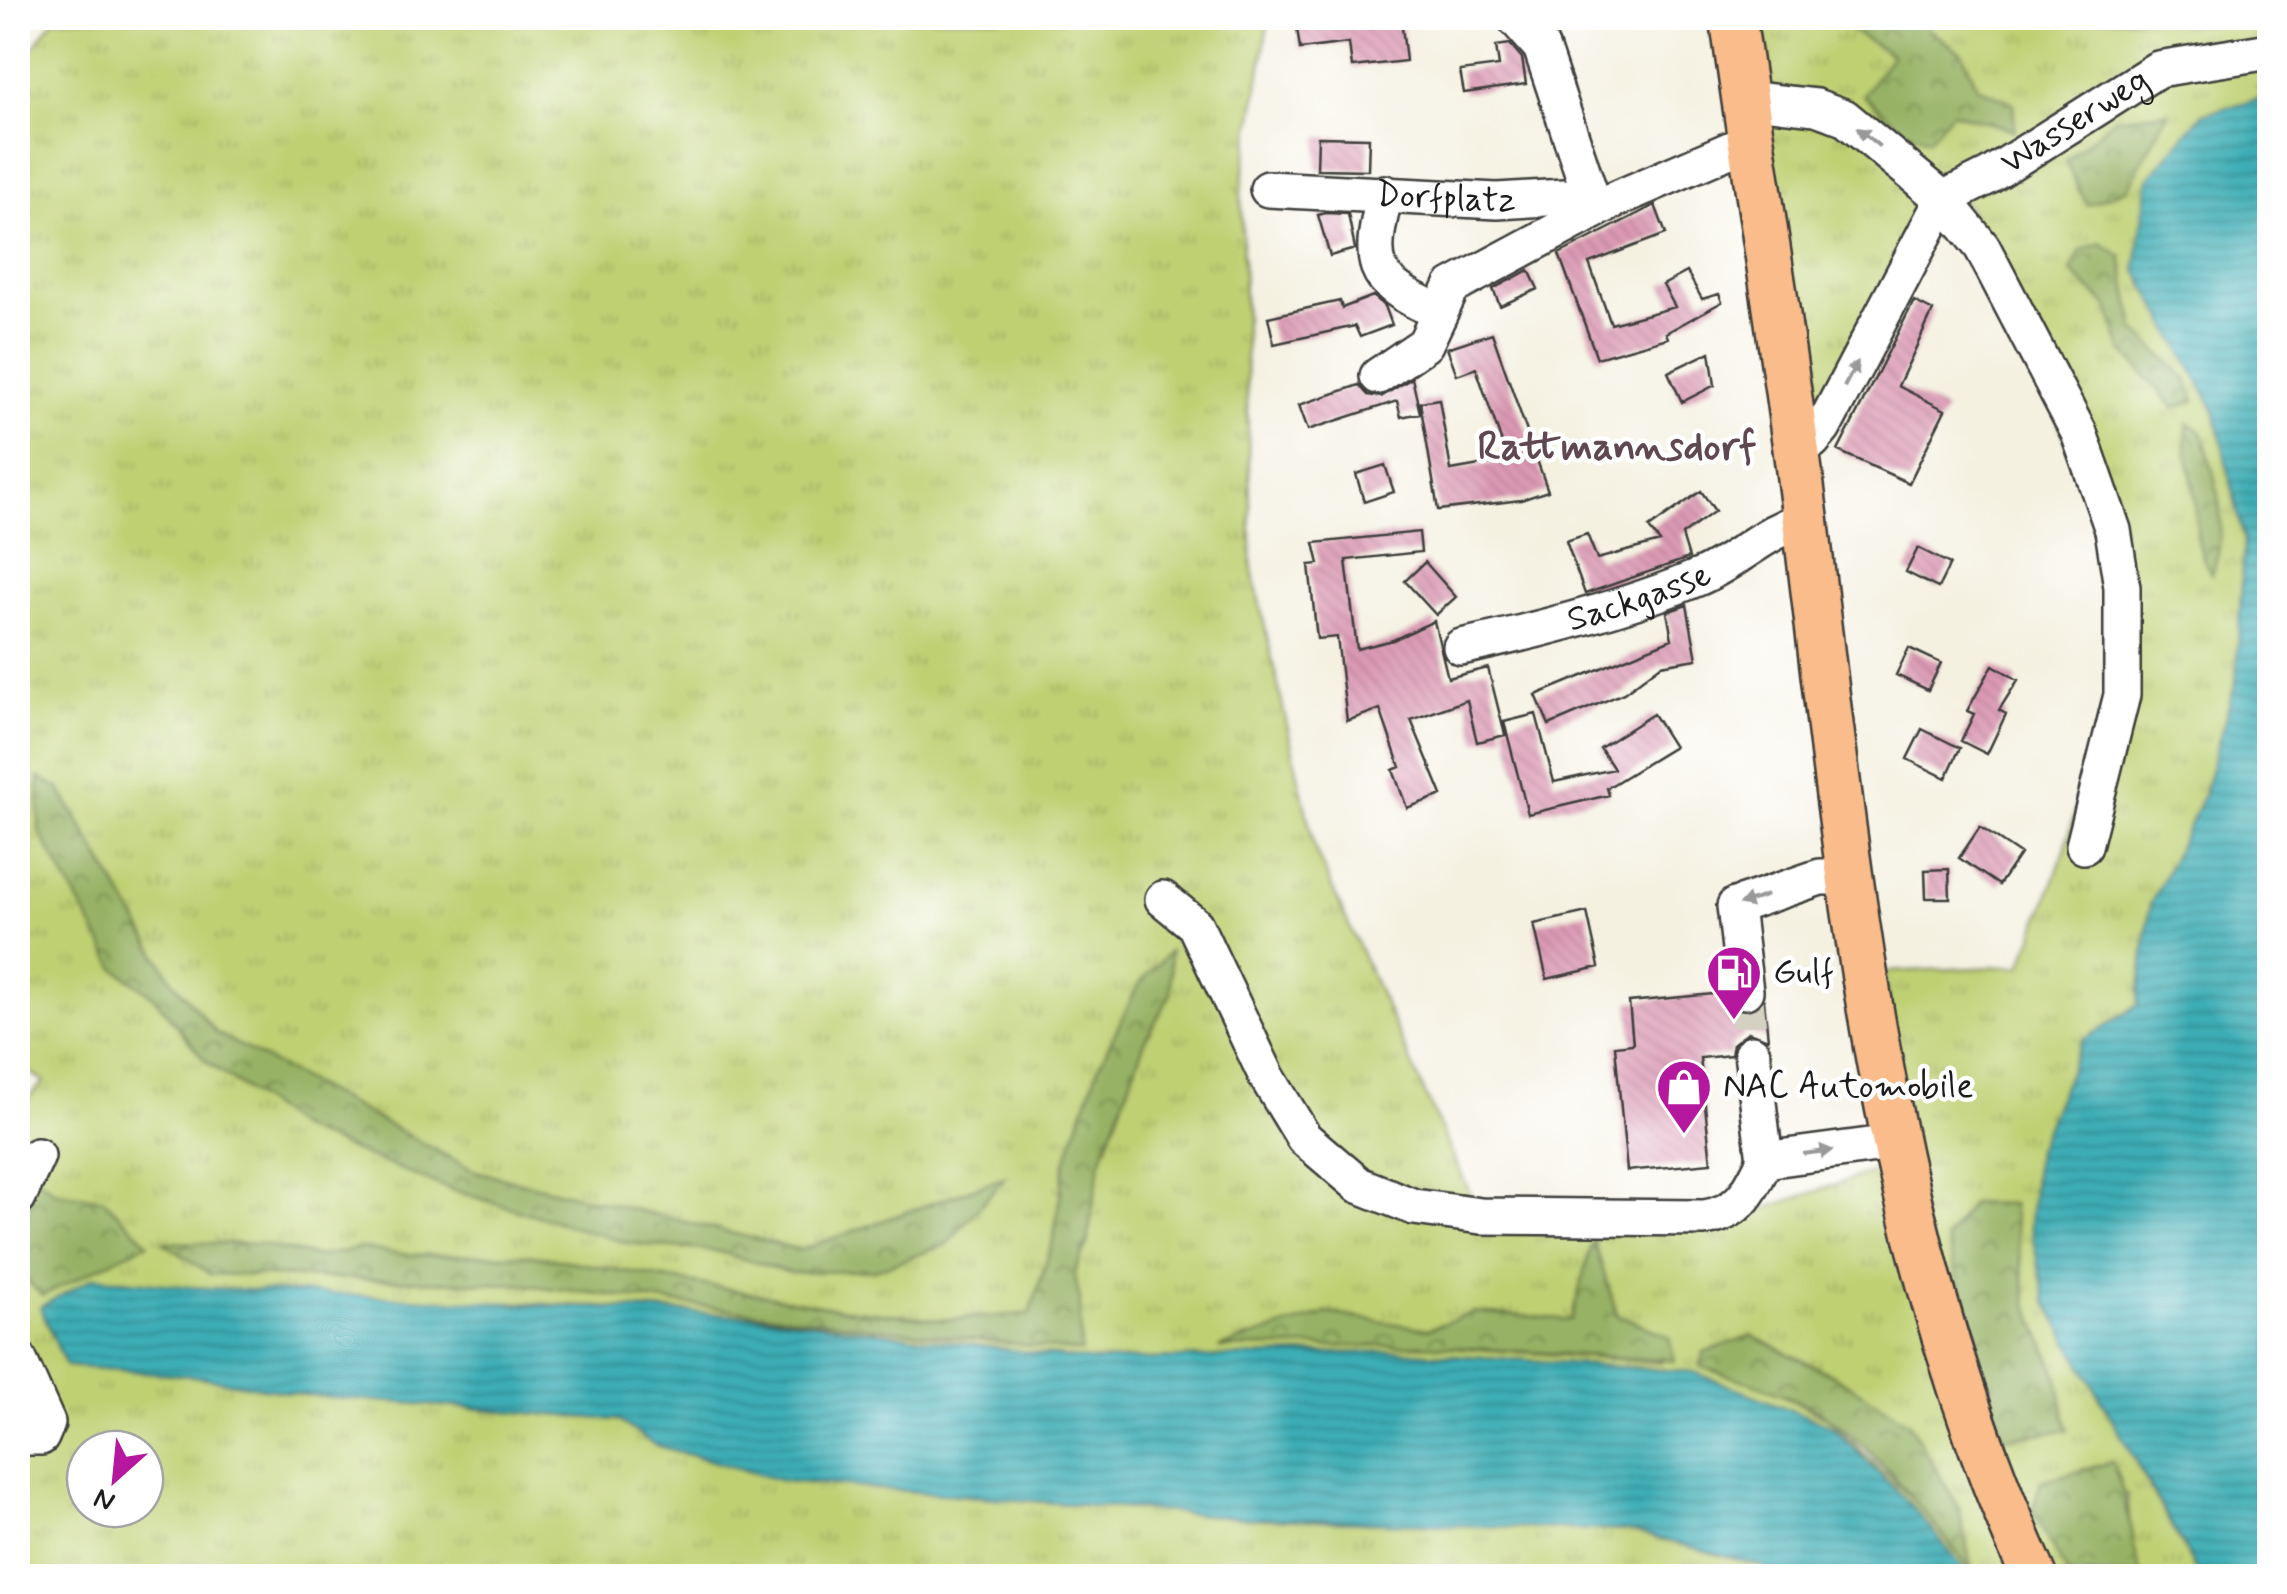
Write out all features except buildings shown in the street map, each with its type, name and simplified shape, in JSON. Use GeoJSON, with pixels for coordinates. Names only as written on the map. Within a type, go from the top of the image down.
{"type":"FeatureCollection","features":[{"type":"Feature","properties":{"kind":"main road"},"geometry":{"type":"LineString","coordinates":[[1733,18],[1805,520],[1846,877],[1892,1144],[1926,1286],[1992,1483],[2034,1576]]}},
{"type":"Feature","properties":{"kind":"street"},"geometry":{"type":"LineString","coordinates":[[1515,18],[1541,47],[1595,209]]}},
{"type":"Feature","properties":{"kind":"street","name":"Wasserweg"},"geometry":{"type":"LineString","coordinates":[[1943,199],[2158,69],[2270,51]]}},
{"type":"Feature","properties":{"kind":"street"},"geometry":{"type":"LineString","coordinates":[[1747,120],[1816,107],[1844,117],[1943,199],[1982,247],[2079,434],[2113,530],[2122,587],[2122,695],[2084,846]]}},
{"type":"Feature","properties":{"kind":"street","name":"Dorfplatz"},"geometry":{"type":"LineString","coordinates":[[1378,376],[1425,344],[1452,287],[1747,120]]}},
{"type":"Feature","properties":{"kind":"street"},"geometry":{"type":"LineString","coordinates":[[1268,189],[1385,192]]}},
{"type":"Feature","properties":{"kind":"street","name":"Dorfplatz"},"geometry":{"type":"LineString","coordinates":[[1438,311],[1404,296],[1384,279],[1372,248],[1385,192],[1497,200],[1564,197],[1595,209]]}},
{"type":"Feature","properties":{"kind":"street"},"geometry":{"type":"LineString","coordinates":[[1794,448],[1812,442],[1823,428],[1943,199]]}},
{"type":"Feature","properties":{"kind":"street","name":"Sackgasse"},"geometry":{"type":"LineString","coordinates":[[1461,647],[1523,634],[1700,578],[1786,525],[1805,520]]}},
{"type":"Feature","properties":{"kind":"street"},"geometry":{"type":"LineString","coordinates":[[1745,990],[1735,906],[1820,877],[1846,877]]}},
{"type":"Feature","properties":{"kind":"street"},"geometry":{"type":"LineString","coordinates":[[1163,900],[1195,926],[1258,1060],[1304,1138],[1359,1184],[1414,1207],[1481,1216],[1720,1216],[1744,1200],[1764,1160],[1752,1053]]}},
{"type":"Feature","properties":{"kind":"street"},"geometry":{"type":"LineString","coordinates":[[1764,1160],[1892,1144]]}},
{"type":"Feature","properties":{"kind":"street"},"geometry":{"type":"LineString","coordinates":[[18,1197],[38,1156]]}},
{"type":"Feature","properties":{"kind":"street"},"geometry":{"type":"LineString","coordinates":[[18,1358],[47,1423],[40,1437],[18,1438]]}},
{"type":"Feature","properties":{"kind":"green space"},"geometry":{"type":"Polygon","coordinates":[[[55,18],[1269,18],[1241,191],[1252,569],[1315,850],[1486,1229],[1737,1218],[1911,1159],[1884,972],[2022,966],[2065,850],[2107,696],[2101,532],[1989,239],[1947,174],[1923,200],[1812,427],[1761,127],[1770,70],[1762,18],[1838,21],[1892,56],[1952,112],[2014,130],[2013,103],[1978,87],[1962,53],[1928,29],[1924,18],[2157,18],[2184,25],[2269,18],[2269,96],[2202,114],[2137,269],[2215,411],[2244,541],[2236,681],[2202,799],[2150,905],[2138,1005],[2082,1041],[2036,1150],[2030,1224],[2046,1301],[2199,1576],[2142,1576],[2132,1545],[2127,1494],[2032,1510],[2069,1576],[1970,1576],[1911,1505],[1832,1426],[1694,1372],[1397,1351],[1093,1361],[761,1316],[512,1302],[194,1376],[305,1395],[618,1420],[655,1445],[783,1481],[1246,1518],[1630,1531],[1762,1566],[1772,1576],[18,1576],[18,1271],[43,1296],[103,1199],[56,1192],[18,1163],[18,1108],[44,1082],[18,1064],[18,717],[22,721],[18,663],[18,68],[55,18]],[[2121,256],[2113,308],[2120,341],[2174,408],[2194,401],[2187,380],[2135,330],[2121,256]],[[59,789],[87,911],[116,969],[152,995],[205,1060],[300,1129],[449,1189],[627,1243],[716,1251],[791,1273],[1002,1178],[801,1250],[475,1171],[216,1033],[170,977],[59,789]],[[1171,994],[1065,1162],[1054,1237],[1030,1314],[942,1320],[836,1308],[533,1255],[408,1255],[360,1248],[318,1257],[261,1244],[210,1274],[518,1284],[1009,1344],[1080,1300],[1073,1273],[1087,1244],[1100,1163],[1146,1038],[1171,994]],[[2012,1204],[1946,1239],[2002,1438],[2057,1375],[2027,1302],[2012,1204]],[[1593,1240],[1571,1320],[1475,1312],[1428,1329],[1328,1313],[1222,1348],[1421,1345],[1661,1363],[1668,1337],[1617,1314],[1593,1240]],[[1752,1336],[1784,1396],[1829,1419],[1913,1500],[1970,1569],[1909,1423],[1835,1376],[1752,1336]]]}},
{"type":"Feature","properties":{"kind":"green space"},"geometry":{"type":"Polygon","coordinates":[[[1831,18],[1924,18],[1928,29],[1962,53],[1978,87],[2013,103],[2015,130],[1952,112],[1929,139],[1905,131],[1863,95],[1892,55],[1831,18]]]}},
{"type":"Feature","properties":{"kind":"green space"},"geometry":{"type":"Polygon","coordinates":[[[2168,112],[2128,188],[2087,205],[2065,161],[2115,118],[2168,112]]]}},
{"type":"Feature","properties":{"kind":"green space"},"geometry":{"type":"Polygon","coordinates":[[[2101,243],[2121,256],[2135,330],[2187,380],[2195,401],[2175,408],[2122,350],[2109,307],[2071,272],[2081,250],[2101,243]]]}},
{"type":"Feature","properties":{"kind":"green space"},"geometry":{"type":"Polygon","coordinates":[[[2188,423],[2202,432],[2219,504],[2220,540],[2211,575],[2198,542],[2186,450],[2188,423]]]}},
{"type":"Feature","properties":{"kind":"green space"},"geometry":{"type":"Polygon","coordinates":[[[39,777],[59,788],[170,977],[216,1033],[475,1171],[801,1250],[1005,1177],[946,1245],[875,1270],[791,1273],[716,1251],[627,1243],[449,1189],[300,1129],[205,1060],[152,995],[116,969],[39,831],[39,777]]]}},
{"type":"Feature","properties":{"kind":"green space"},"geometry":{"type":"Polygon","coordinates":[[[1170,951],[1171,994],[1146,1038],[1100,1163],[1087,1244],[1074,1273],[1080,1300],[1081,1352],[518,1284],[210,1274],[163,1242],[261,1244],[318,1257],[360,1248],[408,1255],[533,1255],[836,1308],[942,1320],[1030,1314],[1054,1237],[1065,1162],[1098,1068],[1138,985],[1170,951]]]}},
{"type":"Feature","properties":{"kind":"green space"},"geometry":{"type":"Polygon","coordinates":[[[18,1163],[56,1192],[103,1199],[148,1243],[42,1296],[18,1271],[18,1163]]]}},
{"type":"Feature","properties":{"kind":"green space"},"geometry":{"type":"Polygon","coordinates":[[[1971,1203],[2012,1204],[2027,1302],[2057,1375],[2068,1430],[2002,1438],[1946,1239],[1971,1203]]]}},
{"type":"Feature","properties":{"kind":"green space"},"geometry":{"type":"Polygon","coordinates":[[[1593,1239],[1617,1314],[1669,1337],[1675,1361],[1421,1345],[1218,1348],[1328,1313],[1428,1329],[1475,1312],[1571,1320],[1593,1239]]]}},
{"type":"Feature","properties":{"kind":"green space"},"geometry":{"type":"Polygon","coordinates":[[[1752,1336],[1835,1376],[1909,1423],[1959,1509],[1972,1571],[1887,1470],[1850,1434],[1816,1410],[1784,1395],[1701,1367],[1704,1352],[1752,1336]]]}},
{"type":"Feature","properties":{"kind":"green space"},"geometry":{"type":"Polygon","coordinates":[[[2112,1462],[2142,1576],[2069,1576],[2032,1510],[2041,1481],[2112,1462]]]}},
{"type":"Feature","properties":{"kind":"water"},"geometry":{"type":"Polygon","coordinates":[[[2269,96],[2270,1576],[2200,1576],[2046,1301],[2030,1224],[2036,1150],[2082,1041],[2138,1005],[2150,905],[2202,799],[2236,681],[2244,541],[2215,411],[2136,269],[2148,179],[2202,114],[2269,96]]]}},
{"type":"Feature","properties":{"kind":"water"},"geometry":{"type":"Polygon","coordinates":[[[94,1277],[191,1287],[761,1316],[1093,1361],[1397,1351],[1694,1372],[1832,1426],[1911,1505],[1970,1576],[1772,1576],[1762,1566],[1630,1531],[1247,1518],[783,1481],[655,1445],[618,1420],[305,1395],[194,1376],[66,1366],[40,1307],[94,1277]]]}},
{"type":"Feature","properties":{"kind":"tunnel"},"geometry":{"type":"LineString","coordinates":[[1745,991],[1752,1053]]}},
{"type":"Feature","properties":{"kind":"place","name":"Gulf"},"geometry":{"type":"Point","coordinates":[1734,1022]}},
{"type":"Feature","properties":{"kind":"place","name":"NAC Automobile"},"geometry":{"type":"Point","coordinates":[1684,1136]}},
{"type":"Feature","properties":{"kind":"district","name":"Rattmannsdorf"},"geometry":{"type":"Point","coordinates":[1617,448]}}]}
